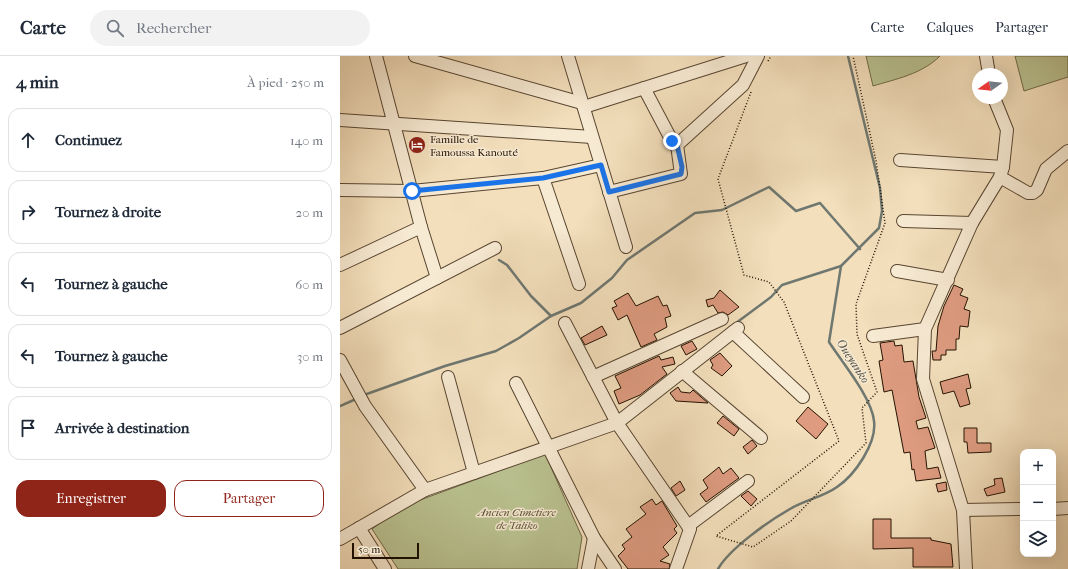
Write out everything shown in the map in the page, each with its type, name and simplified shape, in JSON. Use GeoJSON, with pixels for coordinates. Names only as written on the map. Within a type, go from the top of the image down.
{"type":"FeatureCollection","features":[{"type":"Feature","properties":{"kind":"street"},"geometry":{"type":"LineString","coordinates":[[376,56],[421,227],[437,278]]}},
{"type":"Feature","properties":{"kind":"street"},"geometry":{"type":"LineString","coordinates":[[415,56],[439,60],[583,105],[644,88],[746,56]]}},
{"type":"Feature","properties":{"kind":"street"},"geometry":{"type":"LineString","coordinates":[[568,56],[626,247]]}},
{"type":"Feature","properties":{"kind":"street"},"geometry":{"type":"LineString","coordinates":[[986,56],[988,68]]}},
{"type":"Feature","properties":{"kind":"street"},"geometry":{"type":"LineString","coordinates":[[677,145],[743,85],[762,59]]}},
{"type":"Feature","properties":{"kind":"street"},"geometry":{"type":"LineString","coordinates":[[609,192],[681,174],[682,167],[677,145],[672,141],[644,88]]}},
{"type":"Feature","properties":{"kind":"street"},"geometry":{"type":"LineString","coordinates":[[966,569],[963,510],[923,379],[925,329],[972,224],[1001,172],[1007,130],[996,104]]}},
{"type":"Feature","properties":{"kind":"street"},"geometry":{"type":"LineString","coordinates":[[340,120],[395,125],[592,136]]}},
{"type":"Feature","properties":{"kind":"street"},"geometry":{"type":"LineString","coordinates":[[900,160],[1001,172],[1028,193],[1033,193],[1037,190],[1046,169],[1068,151]]}},
{"type":"Feature","properties":{"kind":"street"},"geometry":{"type":"LineString","coordinates":[[340,190],[412,191],[543,178],[601,165]]}},
{"type":"Feature","properties":{"kind":"street"},"geometry":{"type":"LineString","coordinates":[[543,178],[579,284]]}},
{"type":"Feature","properties":{"kind":"street"},"geometry":{"type":"LineString","coordinates":[[904,221],[972,224]]}},
{"type":"Feature","properties":{"kind":"street"},"geometry":{"type":"LineString","coordinates":[[340,265],[421,227]]}},
{"type":"Feature","properties":{"kind":"street"},"geometry":{"type":"LineString","coordinates":[[340,328],[495,248]]}},
{"type":"Feature","properties":{"kind":"street"},"geometry":{"type":"LineString","coordinates":[[897,271],[948,280]]}},
{"type":"Feature","properties":{"kind":"street"},"geometry":{"type":"LineString","coordinates":[[593,377],[722,319]]}},
{"type":"Feature","properties":{"kind":"street"},"geometry":{"type":"LineString","coordinates":[[565,323],[617,423],[690,529],[676,569]]}},
{"type":"Feature","properties":{"kind":"street"},"geometry":{"type":"LineString","coordinates":[[873,336],[925,329]]}},
{"type":"Feature","properties":{"kind":"street"},"geometry":{"type":"LineString","coordinates":[[340,539],[425,490],[617,423],[736,330],[803,397]]}},
{"type":"Feature","properties":{"kind":"street"},"geometry":{"type":"LineString","coordinates":[[340,360],[365,406],[425,490]]}},
{"type":"Feature","properties":{"kind":"street"},"geometry":{"type":"LineString","coordinates":[[682,371],[761,438]]}},
{"type":"Feature","properties":{"kind":"street"},"geometry":{"type":"LineString","coordinates":[[448,377],[474,473]]}},
{"type":"Feature","properties":{"kind":"street"},"geometry":{"type":"LineString","coordinates":[[516,383],[594,538],[615,569]]}},
{"type":"Feature","properties":{"kind":"street"},"geometry":{"type":"LineString","coordinates":[[688,526],[748,482]]}},
{"type":"Feature","properties":{"kind":"street"},"geometry":{"type":"LineString","coordinates":[[1056,509],[1068,508]]}},
{"type":"Feature","properties":{"kind":"street"},"geometry":{"type":"LineString","coordinates":[[963,510],[1020,509]]}},
{"type":"Feature","properties":{"kind":"street"},"geometry":{"type":"LineString","coordinates":[[359,528],[385,569]]}},
{"type":"Feature","properties":{"kind":"street"},"geometry":{"type":"LineString","coordinates":[[588,569],[594,538]]}},
{"type":"Feature","properties":{"kind":"path"},"geometry":{"type":"LineString","coordinates":[[762,59],[771,56]]}},
{"type":"Feature","properties":{"kind":"path"},"geometry":{"type":"LineString","coordinates":[[752,89],[718,179],[744,275],[769,282],[784,302],[840,441],[716,536],[753,547],[791,521],[866,443],[862,408],[877,392],[857,334],[856,304],[885,223],[876,161],[853,56]]}},
{"type":"Feature","properties":{"kind":"green space"},"geometry":{"type":"Polygon","coordinates":[[[866,56],[940,56],[917,72],[873,86],[866,56]]]}},
{"type":"Feature","properties":{"kind":"green space"},"geometry":{"type":"Polygon","coordinates":[[[1015,56],[1068,56],[1068,77],[1024,91],[1015,56]]]}},
{"type":"Feature","properties":{"kind":"green space","name":"Ancien Cimetiere de Taliko"},"geometry":{"type":"Polygon","coordinates":[[[545,454],[582,537],[577,569],[398,569],[372,529],[404,506],[545,454]]]}},
{"type":"Feature","properties":{"kind":"building"},"geometry":{"type":"Polygon","coordinates":[[[954,285],[963,289],[960,295],[968,298],[964,309],[970,311],[968,327],[960,326],[959,339],[956,339],[956,350],[946,350],[946,355],[941,355],[941,360],[933,360],[932,351],[936,351],[938,326],[944,306],[954,285]]]}},
{"type":"Feature","properties":{"kind":"building"},"geometry":{"type":"Polygon","coordinates":[[[720,290],[739,307],[728,315],[723,312],[718,313],[713,305],[708,307],[706,300],[714,298],[720,290]]]}},
{"type":"Feature","properties":{"kind":"building"},"geometry":{"type":"Polygon","coordinates":[[[628,293],[636,306],[658,296],[663,306],[667,305],[671,316],[665,318],[667,327],[654,334],[657,340],[641,347],[627,315],[618,320],[612,308],[617,306],[614,301],[628,293]]]}},
{"type":"Feature","properties":{"kind":"building"},"geometry":{"type":"Polygon","coordinates":[[[602,326],[607,335],[585,345],[581,338],[602,326]]]}},
{"type":"Feature","properties":{"kind":"building"},"geometry":{"type":"Polygon","coordinates":[[[692,341],[697,349],[686,355],[681,346],[692,341]]]}},
{"type":"Feature","properties":{"kind":"building"},"geometry":{"type":"Polygon","coordinates":[[[894,341],[895,346],[902,345],[904,362],[913,361],[919,397],[926,418],[916,421],[918,429],[928,427],[935,448],[925,451],[927,469],[938,467],[941,478],[916,481],[914,469],[912,470],[910,452],[904,453],[892,390],[884,392],[879,361],[883,360],[880,343],[894,341]]]}},
{"type":"Feature","properties":{"kind":"building"},"geometry":{"type":"Polygon","coordinates":[[[720,353],[732,366],[722,376],[711,368],[713,365],[710,360],[720,353]]]}},
{"type":"Feature","properties":{"kind":"building"},"geometry":{"type":"Polygon","coordinates":[[[659,356],[661,360],[673,357],[675,364],[662,367],[667,374],[640,395],[619,404],[614,391],[621,388],[615,376],[659,356]]]}},
{"type":"Feature","properties":{"kind":"building"},"geometry":{"type":"Polygon","coordinates":[[[968,374],[971,388],[966,389],[970,404],[960,407],[954,391],[943,394],[940,382],[968,374]]]}},
{"type":"Feature","properties":{"kind":"building"},"geometry":{"type":"Polygon","coordinates":[[[678,387],[681,392],[690,393],[693,390],[708,403],[676,401],[670,393],[678,387]]]}},
{"type":"Feature","properties":{"kind":"building"},"geometry":{"type":"Polygon","coordinates":[[[808,407],[828,424],[816,439],[796,421],[808,407]]]}},
{"type":"Feature","properties":{"kind":"building"},"geometry":{"type":"Polygon","coordinates":[[[723,416],[739,429],[734,436],[717,423],[723,416]]]}},
{"type":"Feature","properties":{"kind":"building"},"geometry":{"type":"Polygon","coordinates":[[[964,428],[977,428],[977,443],[991,443],[991,452],[968,453],[967,442],[964,442],[964,428]]]}},
{"type":"Feature","properties":{"kind":"building"},"geometry":{"type":"Polygon","coordinates":[[[752,440],[757,446],[748,454],[743,447],[752,440]]]}},
{"type":"Feature","properties":{"kind":"building"},"geometry":{"type":"Polygon","coordinates":[[[719,467],[723,474],[731,468],[739,478],[706,502],[700,494],[708,488],[703,480],[719,467]]]}},
{"type":"Feature","properties":{"kind":"building"},"geometry":{"type":"Polygon","coordinates":[[[1002,478],[1005,492],[987,496],[984,489],[995,485],[994,479],[1002,478]]]}},
{"type":"Feature","properties":{"kind":"building"},"geometry":{"type":"Polygon","coordinates":[[[680,481],[685,490],[676,496],[671,488],[680,481]]]}},
{"type":"Feature","properties":{"kind":"building"},"geometry":{"type":"Polygon","coordinates":[[[946,482],[947,490],[938,492],[936,484],[946,482]]]}},
{"type":"Feature","properties":{"kind":"building"},"geometry":{"type":"Polygon","coordinates":[[[748,491],[757,499],[751,506],[741,496],[748,491]]]}},
{"type":"Feature","properties":{"kind":"building"},"geometry":{"type":"Polygon","coordinates":[[[652,499],[656,505],[662,501],[677,526],[674,529],[677,533],[663,547],[669,555],[660,561],[670,564],[669,569],[628,569],[618,556],[625,549],[622,545],[632,537],[626,529],[646,514],[640,507],[652,499]]]}},
{"type":"Feature","properties":{"kind":"building"},"geometry":{"type":"Polygon","coordinates":[[[873,519],[891,519],[891,538],[931,538],[931,540],[951,544],[953,567],[913,567],[913,548],[873,549],[873,519]]]}},
{"type":"Feature","properties":{"kind":"waterway","name":"Oueyanko"},"geometry":{"type":"LineString","coordinates":[[718,569],[731,552],[772,520],[796,506],[832,490],[844,482],[863,458],[872,439],[874,421],[868,402],[856,380],[829,342],[841,266],[879,228],[882,211],[880,188],[848,56]]}},
{"type":"Feature","properties":{"kind":"waterway"},"geometry":{"type":"LineString","coordinates":[[364,395],[445,366],[496,351],[519,338],[551,316],[581,303],[612,278],[627,260],[695,213],[722,210],[769,187],[796,211],[820,203],[860,249]]}},
{"type":"Feature","properties":{"kind":"waterway"},"geometry":{"type":"LineString","coordinates":[[499,260],[507,265],[531,296],[551,316]]}},
{"type":"Feature","properties":{"kind":"waterway"},"geometry":{"type":"LineString","coordinates":[[736,323],[771,297],[782,285],[841,266]]}},
{"type":"Feature","properties":{"kind":"waterway"},"geometry":{"type":"LineString","coordinates":[[340,406],[356,399]]}},
{"type":"Feature","properties":{"kind":"place","name":"Famille de Famoussa Kanouté"},"geometry":{"type":"Point","coordinates":[417,145]}},
{"type":"Feature","properties":{"kind":"route"},"geometry":{"type":"LineString","coordinates":[[412,191],[543,178],[601,165],[609,192],[681,174],[682,167],[677,145],[672,141]]}}]}
